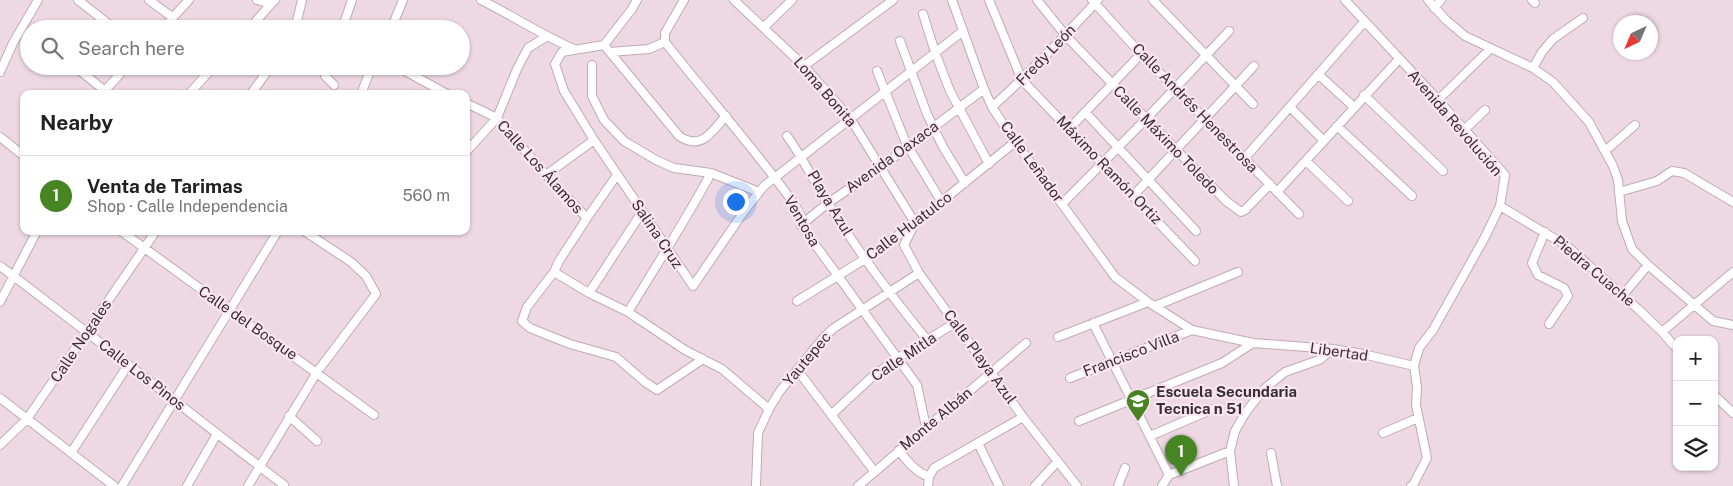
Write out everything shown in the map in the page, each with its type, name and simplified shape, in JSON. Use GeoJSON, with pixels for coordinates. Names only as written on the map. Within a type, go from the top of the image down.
{"type":"FeatureCollection","features":[{"type":"Feature","properties":{"kind":"street"},"geometry":{"type":"LineString","coordinates":[[26,20],[38,0]]}},
{"type":"Feature","properties":{"kind":"street"},"geometry":{"type":"LineString","coordinates":[[78,0],[104,20]]}},
{"type":"Feature","properties":{"kind":"street"},"geometry":{"type":"LineString","coordinates":[[149,0],[172,17]]}},
{"type":"Feature","properties":{"kind":"street"},"geometry":{"type":"LineString","coordinates":[[170,20],[189,0]]}},
{"type":"Feature","properties":{"kind":"street"},"geometry":{"type":"LineString","coordinates":[[257,0],[273,2]]}},
{"type":"Feature","properties":{"kind":"street"},"geometry":{"type":"LineString","coordinates":[[298,20],[302,0]]}},
{"type":"Feature","properties":{"kind":"street"},"geometry":{"type":"LineString","coordinates":[[345,20],[352,0]]}},
{"type":"Feature","properties":{"kind":"street"},"geometry":{"type":"LineString","coordinates":[[395,20],[403,0]]}},
{"type":"Feature","properties":{"kind":"street"},"geometry":{"type":"LineString","coordinates":[[481,0],[510,14],[546,37],[575,50],[604,45],[637,0]]}},
{"type":"Feature","properties":{"kind":"street"},"geometry":{"type":"LineString","coordinates":[[610,52],[649,49],[665,42],[665,33],[684,0]]}},
{"type":"Feature","properties":{"kind":"street","name":"Loma Bonita"},"geometry":{"type":"LineString","coordinates":[[734,0],[804,66],[850,118],[915,223]]}},
{"type":"Feature","properties":{"kind":"street"},"geometry":{"type":"LineString","coordinates":[[764,27],[792,0]]}},
{"type":"Feature","properties":{"kind":"street"},"geometry":{"type":"LineString","coordinates":[[804,66],[893,0]]}},
{"type":"Feature","properties":{"kind":"street","name":"Calle Leñador"},"geometry":{"type":"LineString","coordinates":[[952,0],[992,107],[1015,142],[1115,277],[1148,302]]}},
{"type":"Feature","properties":{"kind":"street"},"geometry":{"type":"LineString","coordinates":[[989,0],[1022,80]]}},
{"type":"Feature","properties":{"kind":"street","name":"Calle Máximo Toledo"},"geometry":{"type":"LineString","coordinates":[[1036,0],[1066,36],[1226,202],[1241,212],[1270,184]]}},
{"type":"Feature","properties":{"kind":"street","name":"Avenida Revolución"},"geometry":{"type":"LineString","coordinates":[[1345,0],[1505,175],[1500,206],[1438,322],[1419,348],[1414,366]]}},
{"type":"Feature","properties":{"kind":"street"},"geometry":{"type":"LineString","coordinates":[[1428,0],[1434,8],[1465,36],[1533,68],[1553,82],[1589,122],[1605,151],[1618,180],[1622,221],[1632,249],[1713,321],[1733,325]]}},
{"type":"Feature","properties":{"kind":"street"},"geometry":{"type":"LineString","coordinates":[[1434,8],[1441,0]]}},
{"type":"Feature","properties":{"kind":"street","name":"Fredy León"},"geometry":{"type":"LineString","coordinates":[[992,107],[1066,36],[1095,1]]}},
{"type":"Feature","properties":{"kind":"street","name":"Calle Andrés Henestrosa"},"geometry":{"type":"LineString","coordinates":[[1095,1],[1141,54],[1299,214]]}},
{"type":"Feature","properties":{"kind":"street"},"geometry":{"type":"LineString","coordinates":[[1157,1],[1253,104]]}},
{"type":"Feature","properties":{"kind":"street"},"geometry":{"type":"LineString","coordinates":[[256,20],[273,2]]}},
{"type":"Feature","properties":{"kind":"street"},"geometry":{"type":"LineString","coordinates":[[923,14],[935,52],[958,108],[989,164]]}},
{"type":"Feature","properties":{"kind":"street"},"geometry":{"type":"LineString","coordinates":[[1533,68],[1542,52],[1553,39],[1583,18]]}},
{"type":"Feature","properties":{"kind":"street"},"geometry":{"type":"LineString","coordinates":[[1244,159],[1319,76],[1364,22]]}},
{"type":"Feature","properties":{"kind":"street"},"geometry":{"type":"LineString","coordinates":[[0,72],[20,31]]}},
{"type":"Feature","properties":{"kind":"street"},"geometry":{"type":"LineString","coordinates":[[802,156],[963,31]]}},
{"type":"Feature","properties":{"kind":"street"},"geometry":{"type":"LineString","coordinates":[[1062,204],[1229,32]]}},
{"type":"Feature","properties":{"kind":"street"},"geometry":{"type":"LineString","coordinates":[[470,148],[497,118],[517,69],[528,48],[546,37]]}},
{"type":"Feature","properties":{"kind":"street"},"geometry":{"type":"LineString","coordinates":[[900,41],[927,114],[965,183]]}},
{"type":"Feature","properties":{"kind":"street","name":"Ventosa"},"geometry":{"type":"LineString","coordinates":[[665,42],[775,177],[800,211],[801,225],[917,385],[926,427]]}},
{"type":"Feature","properties":{"kind":"street"},"geometry":{"type":"LineString","coordinates":[[604,45],[684,140],[695,143],[701,141],[726,116]]}},
{"type":"Feature","properties":{"kind":"street"},"geometry":{"type":"LineString","coordinates":[[1438,100],[1490,48]]}},
{"type":"Feature","properties":{"kind":"street","name":"Salina Cruz"},"geometry":{"type":"LineString","coordinates":[[575,50],[562,52],[555,64],[564,91],[617,175],[693,286],[758,192],[802,156]]}},
{"type":"Feature","properties":{"kind":"street"},"geometry":{"type":"LineString","coordinates":[[1069,128],[1141,54]]}},
{"type":"Feature","properties":{"kind":"street"},"geometry":{"type":"LineString","coordinates":[[1277,192],[1399,59]]}},
{"type":"Feature","properties":{"kind":"street"},"geometry":{"type":"LineString","coordinates":[[592,66],[592,96],[604,120],[624,141],[656,160],[674,168],[711,173],[758,192]]}},
{"type":"Feature","properties":{"kind":"street"},"geometry":{"type":"LineString","coordinates":[[1133,196],[1254,66]]}},
{"type":"Feature","properties":{"kind":"street"},"geometry":{"type":"LineString","coordinates":[[877,71],[908,147],[941,201]]}},
{"type":"Feature","properties":{"kind":"street"},"geometry":{"type":"LineString","coordinates":[[84,75],[102,90]]}},
{"type":"Feature","properties":{"kind":"street"},"geometry":{"type":"LineString","coordinates":[[107,90],[120,75]]}},
{"type":"Feature","properties":{"kind":"street"},"geometry":{"type":"LineString","coordinates":[[193,90],[206,75]]}},
{"type":"Feature","properties":{"kind":"street"},"geometry":{"type":"LineString","coordinates":[[254,90],[265,75]]}},
{"type":"Feature","properties":{"kind":"street"},"geometry":{"type":"LineString","coordinates":[[325,75],[334,85]]}},
{"type":"Feature","properties":{"kind":"street"},"geometry":{"type":"LineString","coordinates":[[363,90],[368,75]]}},
{"type":"Feature","properties":{"kind":"street"},"geometry":{"type":"LineString","coordinates":[[412,75],[440,90]]}},
{"type":"Feature","properties":{"kind":"street"},"geometry":{"type":"LineString","coordinates":[[1319,76],[1354,107]]}},
{"type":"Feature","properties":{"kind":"street","name":"Máximo Ramón Ortiz"},"geometry":{"type":"LineString","coordinates":[[1022,80],[1195,261]]}},
{"type":"Feature","properties":{"kind":"street","name":"Avenida Oaxaca"},"geometry":{"type":"LineString","coordinates":[[801,225],[828,203],[881,167],[984,89]]}},
{"type":"Feature","properties":{"kind":"street"},"geometry":{"type":"LineString","coordinates":[[1364,95],[1443,171]]}},
{"type":"Feature","properties":{"kind":"street","name":"Calle Los Álamos"},"geometry":{"type":"LineString","coordinates":[[470,106],[497,118],[586,218]]}},
{"type":"Feature","properties":{"kind":"street"},"geometry":{"type":"LineString","coordinates":[[1290,107],[1324,141]]}},
{"type":"Feature","properties":{"kind":"street"},"geometry":{"type":"LineString","coordinates":[[1464,130],[1484,110]]}},
{"type":"Feature","properties":{"kind":"street"},"geometry":{"type":"LineString","coordinates":[[1085,112],[1196,231]]}},
{"type":"Feature","properties":{"kind":"street"},"geometry":{"type":"LineString","coordinates":[[1605,151],[1635,125]]}},
{"type":"Feature","properties":{"kind":"street"},"geometry":{"type":"LineString","coordinates":[[1337,126],[1412,196]]}},
{"type":"Feature","properties":{"kind":"street","name":"Playa Azul"},"geometry":{"type":"LineString","coordinates":[[787,136],[802,156],[828,203],[888,293],[928,341]]}},
{"type":"Feature","properties":{"kind":"street"},"geometry":{"type":"LineString","coordinates":[[0,137],[20,153]]}},
{"type":"Feature","properties":{"kind":"street"},"geometry":{"type":"LineString","coordinates":[[546,175],[594,140]]}},
{"type":"Feature","properties":{"kind":"street","name":"Calle Huatulco"},"geometry":{"type":"LineString","coordinates":[[797,301],[865,259],[915,223],[1015,142]]}},
{"type":"Feature","properties":{"kind":"street"},"geometry":{"type":"LineString","coordinates":[[1306,161],[1348,201]]}},
{"type":"Feature","properties":{"kind":"street"},"geometry":{"type":"LineString","coordinates":[[1619,192],[1657,182],[1672,171],[1684,173],[1733,202]]}},
{"type":"Feature","properties":{"kind":"street"},"geometry":{"type":"LineString","coordinates":[[628,312],[695,203],[711,173]]}},
{"type":"Feature","properties":{"kind":"street"},"geometry":{"type":"LineString","coordinates":[[617,175],[586,218],[554,272],[527,307],[522,321],[530,328],[570,344],[616,357],[657,390],[703,359]]}},
{"type":"Feature","properties":{"kind":"street","name":"Piedra Cuache"},"geometry":{"type":"LineString","coordinates":[[1500,206],[1567,246],[1623,295],[1662,332],[1673,345]]}},
{"type":"Feature","properties":{"kind":"street"},"geometry":{"type":"LineString","coordinates":[[589,293],[642,212]]}},
{"type":"Feature","properties":{"kind":"street","name":"Calle Playa Azul"},"geometry":{"type":"LineString","coordinates":[[915,223],[904,245],[919,273],[1023,417],[1076,486]]}},
{"type":"Feature","properties":{"kind":"street"},"geometry":{"type":"LineString","coordinates":[[1545,232],[1532,263],[1538,275],[1564,288],[1568,296],[1549,324]]}},
{"type":"Feature","properties":{"kind":"street"},"geometry":{"type":"LineString","coordinates":[[0,302],[35,235]]}},
{"type":"Feature","properties":{"kind":"street","name":"Calle del Bosque"},"geometry":{"type":"LineString","coordinates":[[126,235],[374,415]]}},
{"type":"Feature","properties":{"kind":"street","name":"Calle Nogales"},"geometry":{"type":"LineString","coordinates":[[0,445],[27,419],[153,235]]}},
{"type":"Feature","properties":{"kind":"street"},"geometry":{"type":"LineString","coordinates":[[122,486],[276,235]]}},
{"type":"Feature","properties":{"kind":"street"},"geometry":{"type":"LineString","coordinates":[[248,486],[317,372],[376,294],[366,276],[351,262],[310,235]]}},
{"type":"Feature","properties":{"kind":"street"},"geometry":{"type":"LineString","coordinates":[[1623,295],[1648,265]]}},
{"type":"Feature","properties":{"kind":"street","name":"Calle Los Pinos"},"geometry":{"type":"LineString","coordinates":[[0,266],[284,485]]}},
{"type":"Feature","properties":{"kind":"street"},"geometry":{"type":"LineString","coordinates":[[554,272],[589,293],[628,312],[685,350],[722,369],[769,409]]}},
{"type":"Feature","properties":{"kind":"street"},"geometry":{"type":"LineString","coordinates":[[1155,306],[1238,272]]}},
{"type":"Feature","properties":{"kind":"street"},"geometry":{"type":"LineString","coordinates":[[1662,332],[1733,272]]}},
{"type":"Feature","properties":{"kind":"street","name":"Yautepec"},"geometry":{"type":"LineString","coordinates":[[756,486],[758,434],[769,409],[780,391],[824,337],[834,328],[919,273]]}},
{"type":"Feature","properties":{"kind":"street"},"geometry":{"type":"LineString","coordinates":[[1058,337],[1148,302]]}},
{"type":"Feature","properties":{"kind":"street","name":"Libertad"},"geometry":{"type":"LineString","coordinates":[[1148,302],[1192,330],[1253,343],[1333,349],[1414,366]]}},
{"type":"Feature","properties":{"kind":"street","name":"Calle Mitla"},"geometry":{"type":"LineString","coordinates":[[832,414],[873,376],[898,358],[955,323]]}},
{"type":"Feature","properties":{"kind":"street"},"geometry":{"type":"LineString","coordinates":[[1093,324],[1150,436],[1168,476]]}},
{"type":"Feature","properties":{"kind":"street","name":"Francisco Villa"},"geometry":{"type":"LineString","coordinates":[[1070,378],[1192,330]]}},
{"type":"Feature","properties":{"kind":"street","name":"Monte Albán"},"geometry":{"type":"LineString","coordinates":[[858,486],[1026,343]]}},
{"type":"Feature","properties":{"kind":"street"},"geometry":{"type":"LineString","coordinates":[[1079,421],[1222,363],[1253,343]]}},
{"type":"Feature","properties":{"kind":"street"},"geometry":{"type":"LineString","coordinates":[[1234,486],[1230,451],[1235,431],[1246,412],[1264,389],[1284,372],[1319,360],[1333,349]]}},
{"type":"Feature","properties":{"kind":"street"},"geometry":{"type":"LineString","coordinates":[[71,453],[128,366]]}},
{"type":"Feature","properties":{"kind":"street"},"geometry":{"type":"LineString","coordinates":[[1411,486],[1427,458],[1416,405],[1417,387],[1414,366]]}},
{"type":"Feature","properties":{"kind":"street"},"geometry":{"type":"LineString","coordinates":[[798,371],[874,471]]}},
{"type":"Feature","properties":{"kind":"street"},"geometry":{"type":"LineString","coordinates":[[0,398],[114,486]]}},
{"type":"Feature","properties":{"kind":"street"},"geometry":{"type":"LineString","coordinates":[[1718,399],[1733,414]]}},
{"type":"Feature","properties":{"kind":"street"},"geometry":{"type":"LineString","coordinates":[[1150,436],[1213,409]]}},
{"type":"Feature","properties":{"kind":"street"},"geometry":{"type":"LineString","coordinates":[[289,416],[317,441]]}},
{"type":"Feature","properties":{"kind":"street"},"geometry":{"type":"LineString","coordinates":[[928,486],[929,477],[934,468],[1023,417]]}},
{"type":"Feature","properties":{"kind":"street"},"geometry":{"type":"LineString","coordinates":[[1383,432],[1418,418]]}},
{"type":"Feature","properties":{"kind":"street"},"geometry":{"type":"LineString","coordinates":[[197,486],[188,483],[217,434]]}},
{"type":"Feature","properties":{"kind":"street"},"geometry":{"type":"LineString","coordinates":[[978,442],[999,486]]}},
{"type":"Feature","properties":{"kind":"street"},"geometry":{"type":"LineString","coordinates":[[900,450],[904,458],[918,473],[929,477]]}},
{"type":"Feature","properties":{"kind":"street"},"geometry":{"type":"LineString","coordinates":[[1162,486],[1168,476],[1230,451]]}},
{"type":"Feature","properties":{"kind":"street"},"geometry":{"type":"LineString","coordinates":[[1271,453],[1277,486]]}},
{"type":"Feature","properties":{"kind":"street"},"geometry":{"type":"LineString","coordinates":[[1035,486],[1057,462]]}},
{"type":"Feature","properties":{"kind":"street"},"geometry":{"type":"LineString","coordinates":[[1118,486],[1125,468]]}},
{"type":"Feature","properties":{"kind":"place","name":"Escuela Secundaria Tecnica n 51"},"geometry":{"type":"Point","coordinates":[1138,422]}},
{"type":"Feature","properties":{"kind":"place","name":"Venta de Tarimas"},"geometry":{"type":"Point","coordinates":[1181,476]}}]}
